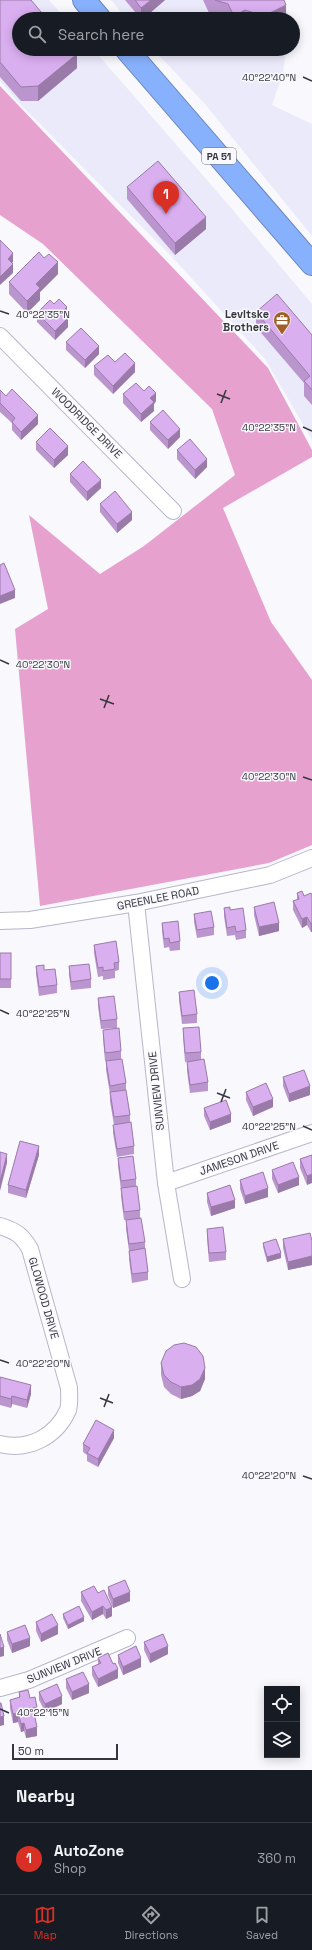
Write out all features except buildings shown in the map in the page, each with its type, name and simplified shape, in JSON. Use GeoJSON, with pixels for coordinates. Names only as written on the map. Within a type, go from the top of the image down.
{"type":"FeatureCollection","features":[{"type":"Feature","properties":{"kind":"highway"},"geometry":{"type":"LineString","coordinates":[[84,0],[94,12]]}},
{"type":"Feature","properties":{"kind":"highway","name":"PA 51"},"geometry":{"type":"LineString","coordinates":[[132,56],[312,264]]}},
{"type":"Feature","properties":{"kind":"street","name":"WOODRIDGE DRIVE"},"geometry":{"type":"LineString","coordinates":[[0,336],[173,511]]}},
{"type":"Feature","properties":{"kind":"street","name":"GREENLEE ROAD"},"geometry":{"type":"LineString","coordinates":[[0,920],[30,920],[136,903],[270,875],[312,858]]}},
{"type":"Feature","properties":{"kind":"street","name":"SUNVIEW DRIVE"},"geometry":{"type":"LineString","coordinates":[[136,903],[166,1183],[182,1279]]}},
{"type":"Feature","properties":{"kind":"street","name":"JAMESON DRIVE"},"geometry":{"type":"LineString","coordinates":[[166,1183],[312,1133]]}},
{"type":"Feature","properties":{"kind":"street","name":"GLOWOOD DRIVE"},"geometry":{"type":"LineString","coordinates":[[0,1226],[10,1229],[23,1237],[30,1249],[65,1368],[69,1388],[68,1408],[56,1429],[39,1442],[14,1448],[0,1444]]}},
{"type":"Feature","properties":{"kind":"street","name":"SUNVIEW DRIVE"},"geometry":{"type":"LineString","coordinates":[[0,1688],[29,1680],[127,1638]]}},
{"type":"Feature","properties":{"kind":"shaded area"},"geometry":{"type":"Polygon","coordinates":[[[0,0],[49,0],[60,12],[12,12],[12,56],[99,56],[227,203],[312,304],[312,440],[265,359],[175,260],[18,102],[0,81],[0,0]]]}},
{"type":"Feature","properties":{"kind":"shaded area"},"geometry":{"type":"Polygon","coordinates":[[[111,0],[281,0],[287,12],[121,12],[111,0]]]}},
{"type":"Feature","properties":{"kind":"shaded area"},"geometry":{"type":"Polygon","coordinates":[[[160,56],[285,56],[283,73],[272,105],[312,124],[312,236],[205,104],[160,56]]]}},
{"type":"Feature","properties":{"kind":"shaded area"},"geometry":{"type":"Polygon","coordinates":[[[0,86],[268,368],[312,450],[312,457],[223,508],[271,622],[312,680],[312,845],[269,863],[40,906],[15,629],[48,609],[29,515],[100,574],[144,546],[235,475],[212,409],[43,244],[0,215],[0,86]]]}},
{"type":"Feature","properties":{"kind":"place","name":"AutoZone"},"geometry":{"type":"Point","coordinates":[166,214]}},
{"type":"Feature","properties":{"kind":"place","name":"Levitske Brothers"},"geometry":{"type":"Point","coordinates":[282,335]}}]}
